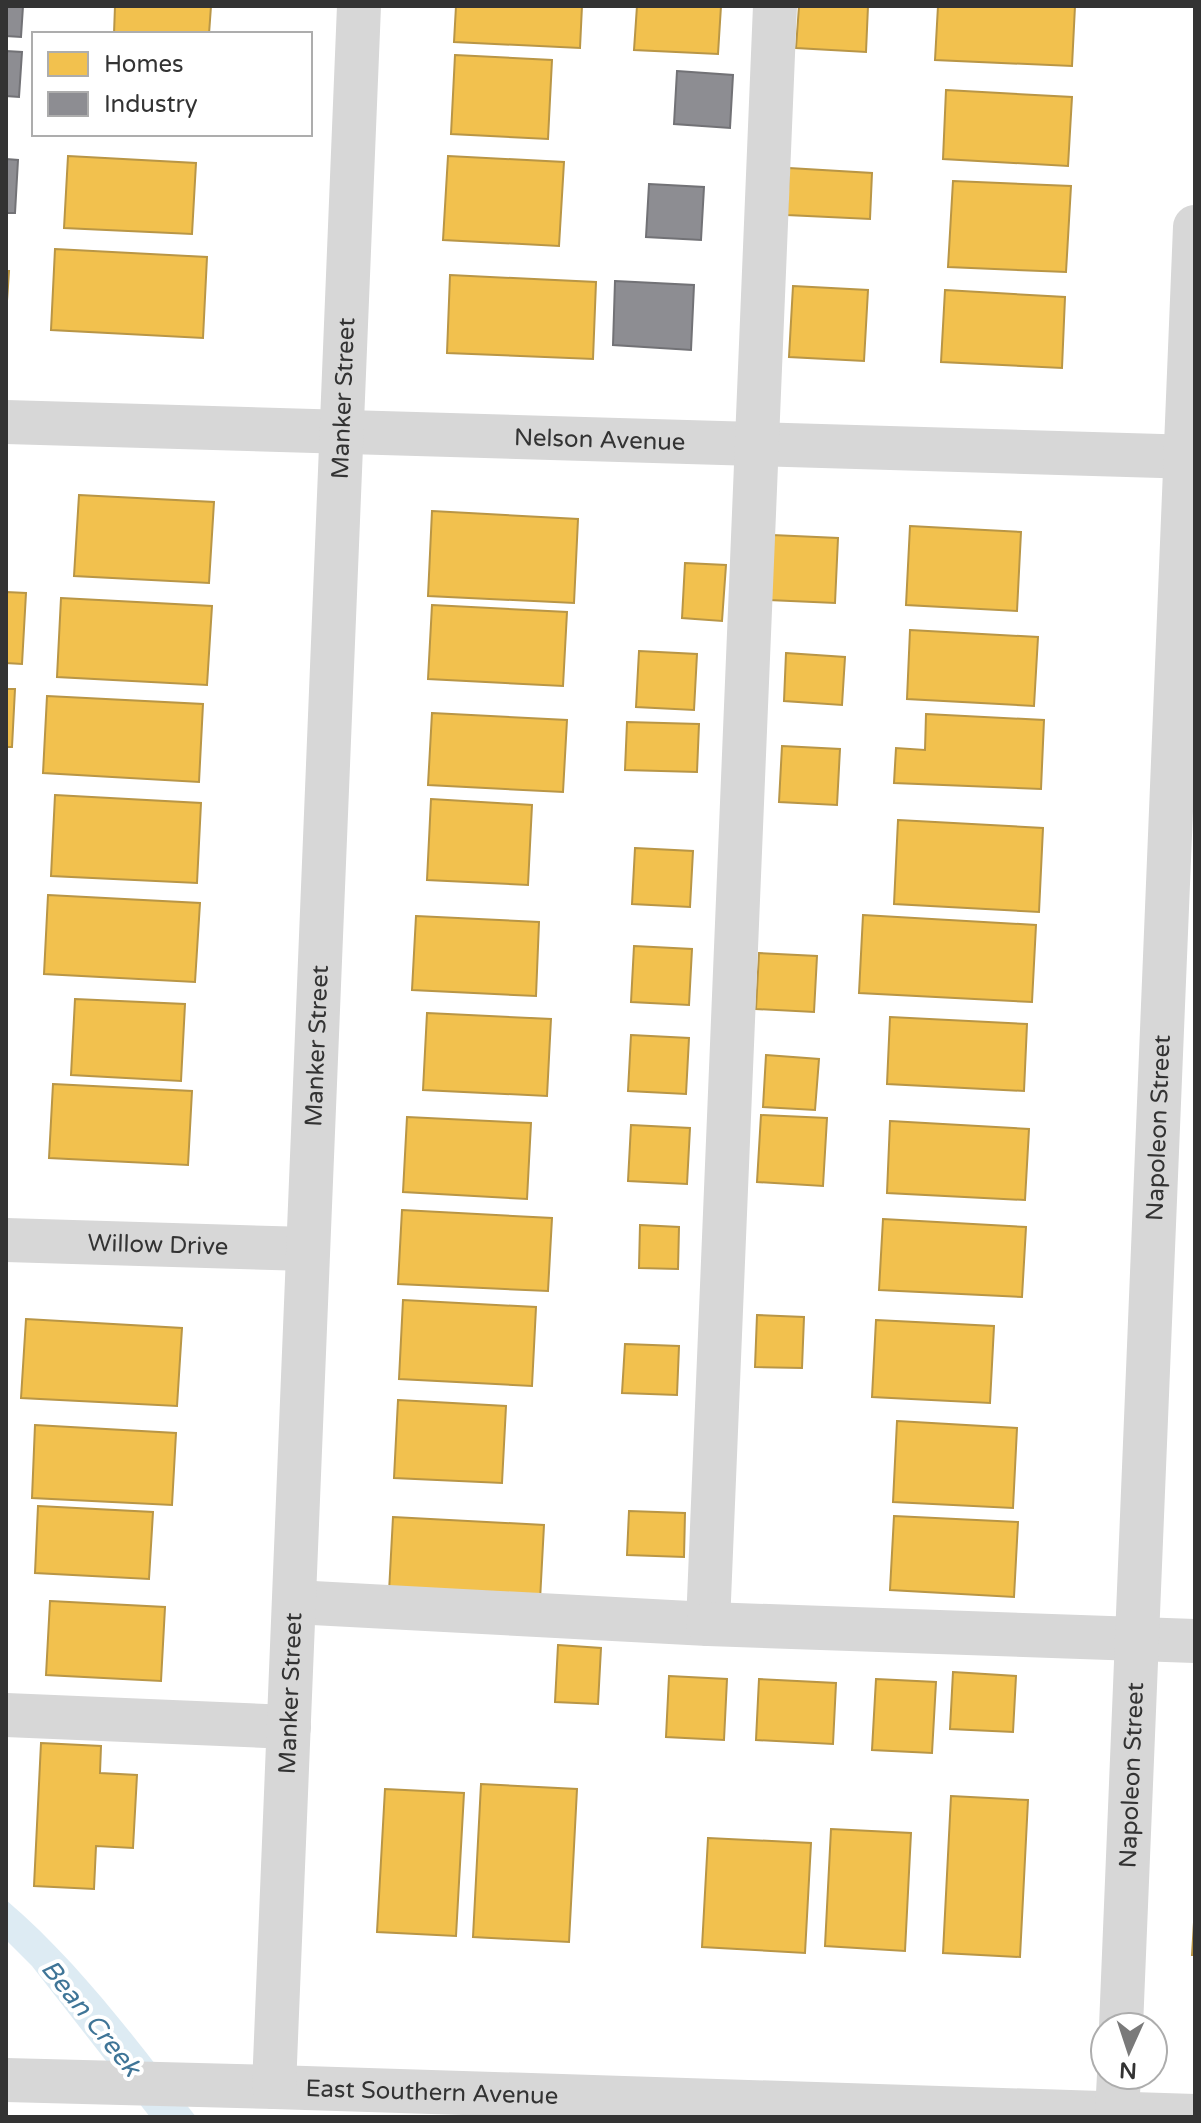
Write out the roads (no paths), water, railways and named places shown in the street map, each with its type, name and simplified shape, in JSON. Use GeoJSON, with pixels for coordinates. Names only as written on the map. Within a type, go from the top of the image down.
{"type":"FeatureCollection","features":[{"type":"Feature","properties":{"kind":"street","name":"Manker Street"},"geometry":{"type":"LineString","coordinates":[[274,2087],[359,6]]}},
{"type":"Feature","properties":{"kind":"street"},"geometry":{"type":"LineString","coordinates":[[708,1624],[775,6]]}},
{"type":"Feature","properties":{"kind":"street","name":"Napoleon Street"},"geometry":{"type":"LineString","coordinates":[[1122,2011],[1190,456],[1195,227]]}},
{"type":"Feature","properties":{"kind":"street","name":"Nelson Avenue"},"geometry":{"type":"LineString","coordinates":[[6,422],[1190,456]]}},
{"type":"Feature","properties":{"kind":"street","name":"Willow Drive"},"geometry":{"type":"LineString","coordinates":[[6,1240],[308,1249]]}},
{"type":"Feature","properties":{"kind":"street"},"geometry":{"type":"LineString","coordinates":[[294,1602],[708,1624],[1195,1641]]}},
{"type":"Feature","properties":{"kind":"street"},"geometry":{"type":"LineString","coordinates":[[6,1715],[289,1727]]}},
{"type":"Feature","properties":{"kind":"street","name":"East Southern Avenue"},"geometry":{"type":"LineString","coordinates":[[6,2080],[274,2087],[1118,2094],[1195,2116]]}},
{"type":"Feature","properties":{"kind":"water","name":"Bean Creek"},"geometry":{"type":"Polygon","coordinates":[[[6,1900],[83,1976],[196,2117],[150,2117],[32,1966],[6,1940],[6,1900]]]}}]}
